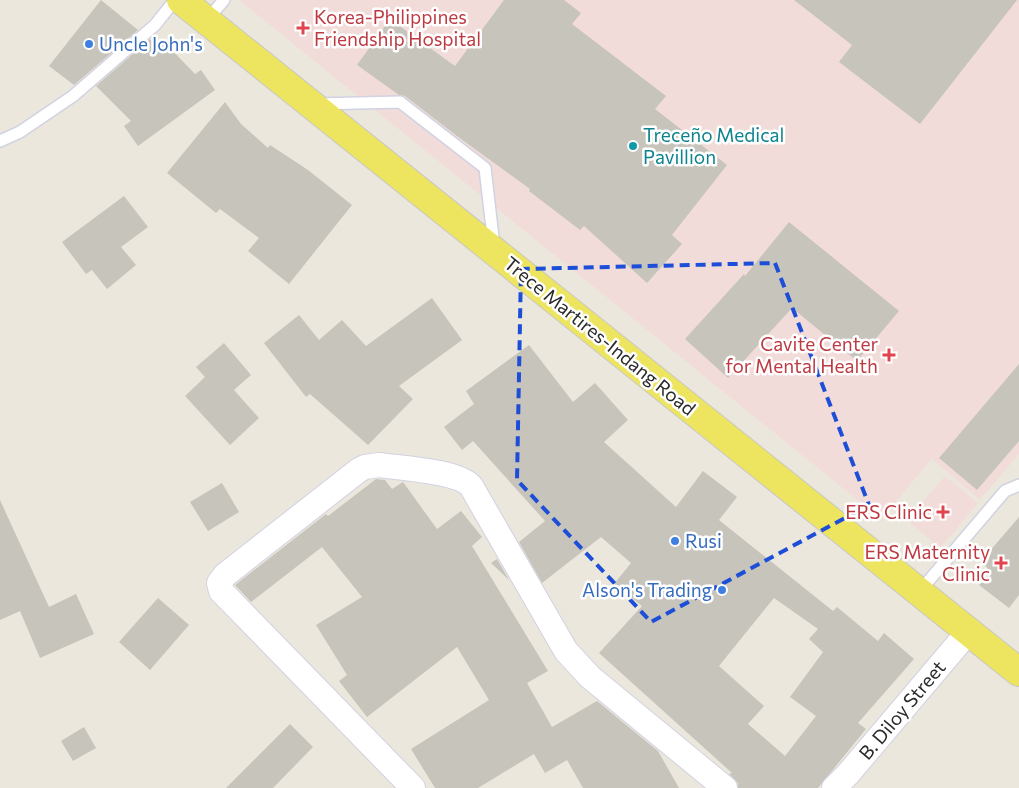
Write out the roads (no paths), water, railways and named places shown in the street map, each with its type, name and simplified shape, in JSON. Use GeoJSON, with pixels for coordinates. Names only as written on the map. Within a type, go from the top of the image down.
{"type":"FeatureCollection","features":[{"type":"Feature","properties":{"kind":"main road","name":"Trece Martires-Indang Road"},"geometry":{"type":"LineString","coordinates":[[181,0],[1019,672]]}},
{"type":"Feature","properties":{"kind":"street"},"geometry":{"type":"LineString","coordinates":[[413,788],[221,591],[219,583],[225,575],[352,476],[364,467],[371,465],[455,476],[467,481],[566,651],[590,677],[725,788]]}},
{"type":"Feature","properties":{"kind":"street","name":"B. Diloy Street"},"geometry":{"type":"LineString","coordinates":[[834,788],[969,631]]}},
{"type":"Feature","properties":{"kind":"lane"},"geometry":{"type":"LineString","coordinates":[[0,141],[20,132],[73,96],[155,25],[175,0]]}},
{"type":"Feature","properties":{"kind":"lane"},"geometry":{"type":"LineString","coordinates":[[206,20],[224,0]]}},
{"type":"Feature","properties":{"kind":"lane"},"geometry":{"type":"LineString","coordinates":[[311,104],[400,102],[485,168],[494,250]]}},
{"type":"Feature","properties":{"kind":"lane"},"geometry":{"type":"LineString","coordinates":[[920,591],[1005,491],[1019,485]]}},
{"type":"Feature","properties":{"kind":"place","name":"Korea-Philippines Friendship Hospital"},"geometry":{"type":"Point","coordinates":[303,28]}},
{"type":"Feature","properties":{"kind":"place","name":"Uncle John's"},"geometry":{"type":"Point","coordinates":[89,44]}},
{"type":"Feature","properties":{"kind":"place","name":"Treceño Medical Pavillion"},"geometry":{"type":"Point","coordinates":[633,146]}},
{"type":"Feature","properties":{"kind":"place","name":"Cavite Center for Mental Health"},"geometry":{"type":"Point","coordinates":[889,355]}},
{"type":"Feature","properties":{"kind":"place","name":"ERS Clinic"},"geometry":{"type":"Point","coordinates":[943,512]}},
{"type":"Feature","properties":{"kind":"place","name":"Rusi"},"geometry":{"type":"Point","coordinates":[675,541]}},
{"type":"Feature","properties":{"kind":"place","name":"ERS Maternity Clinic"},"geometry":{"type":"Point","coordinates":[1001,563]}},
{"type":"Feature","properties":{"kind":"place","name":"Alson's Trading"},"geometry":{"type":"Point","coordinates":[722,590]}}]}
